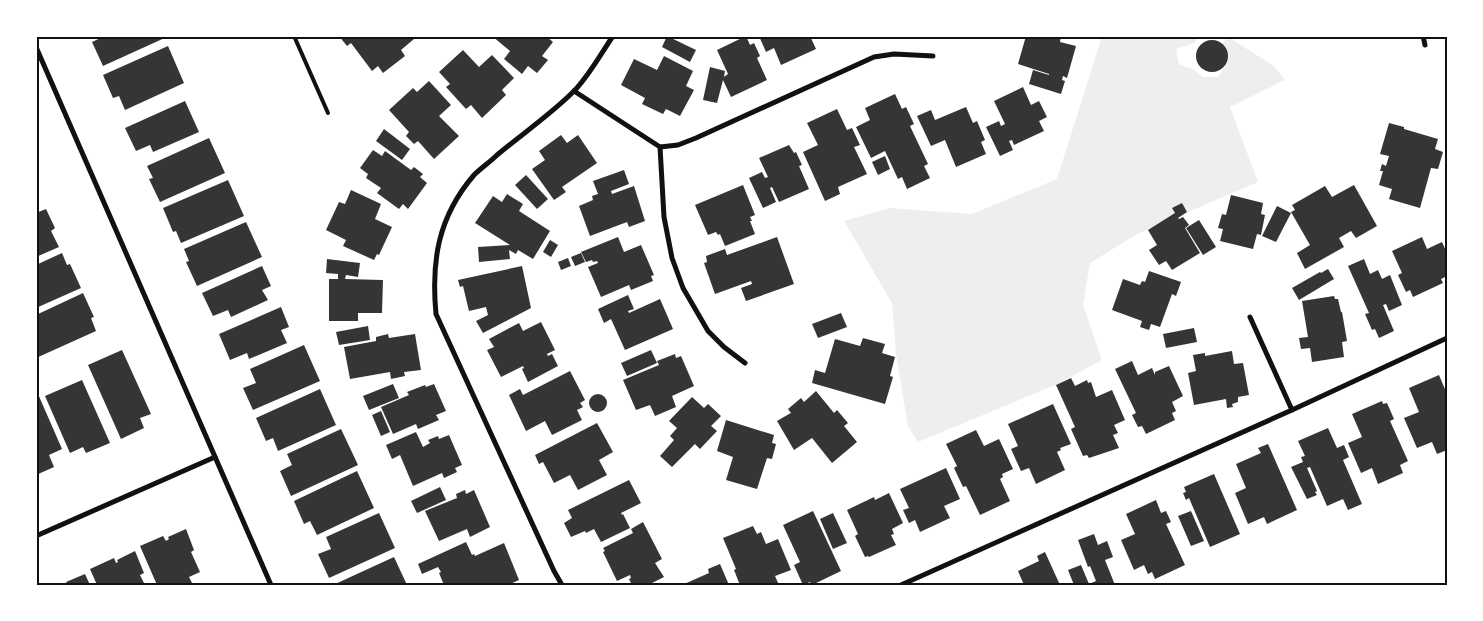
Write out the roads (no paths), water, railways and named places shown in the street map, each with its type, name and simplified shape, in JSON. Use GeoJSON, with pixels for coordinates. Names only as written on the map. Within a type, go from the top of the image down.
{"type":"FeatureCollection","features":[{"type":"Feature","properties":{"kind":"street"},"geometry":{"type":"LineString","coordinates":[[562,585],[436,314],[433,286],[435,256],[450,211],[460,193],[475,174],[574,91],[613,36]]}},
{"type":"Feature","properties":{"kind":"street"},"geometry":{"type":"LineString","coordinates":[[1423,36],[1426,44]]}},
{"type":"Feature","properties":{"kind":"street"},"geometry":{"type":"LineString","coordinates":[[36,47],[269,584]]}},
{"type":"Feature","properties":{"kind":"street"},"geometry":{"type":"LineString","coordinates":[[574,91],[660,147],[678,145],[696,138],[874,57],[894,54],[933,56]]}},
{"type":"Feature","properties":{"kind":"street"},"geometry":{"type":"LineString","coordinates":[[660,147],[664,217],[672,258],[683,288],[708,331],[724,348],[745,362]]}},
{"type":"Feature","properties":{"kind":"street"},"geometry":{"type":"LineString","coordinates":[[1250,317],[1292,410]]}},
{"type":"Feature","properties":{"kind":"street"},"geometry":{"type":"LineString","coordinates":[[900,585],[1292,410],[1447,338]]}},
{"type":"Feature","properties":{"kind":"street"},"geometry":{"type":"LineString","coordinates":[[36,536],[215,457]]}},
{"type":"Feature","properties":{"kind":"lane"},"geometry":{"type":"LineString","coordinates":[[294,36],[328,113]]}}]}
